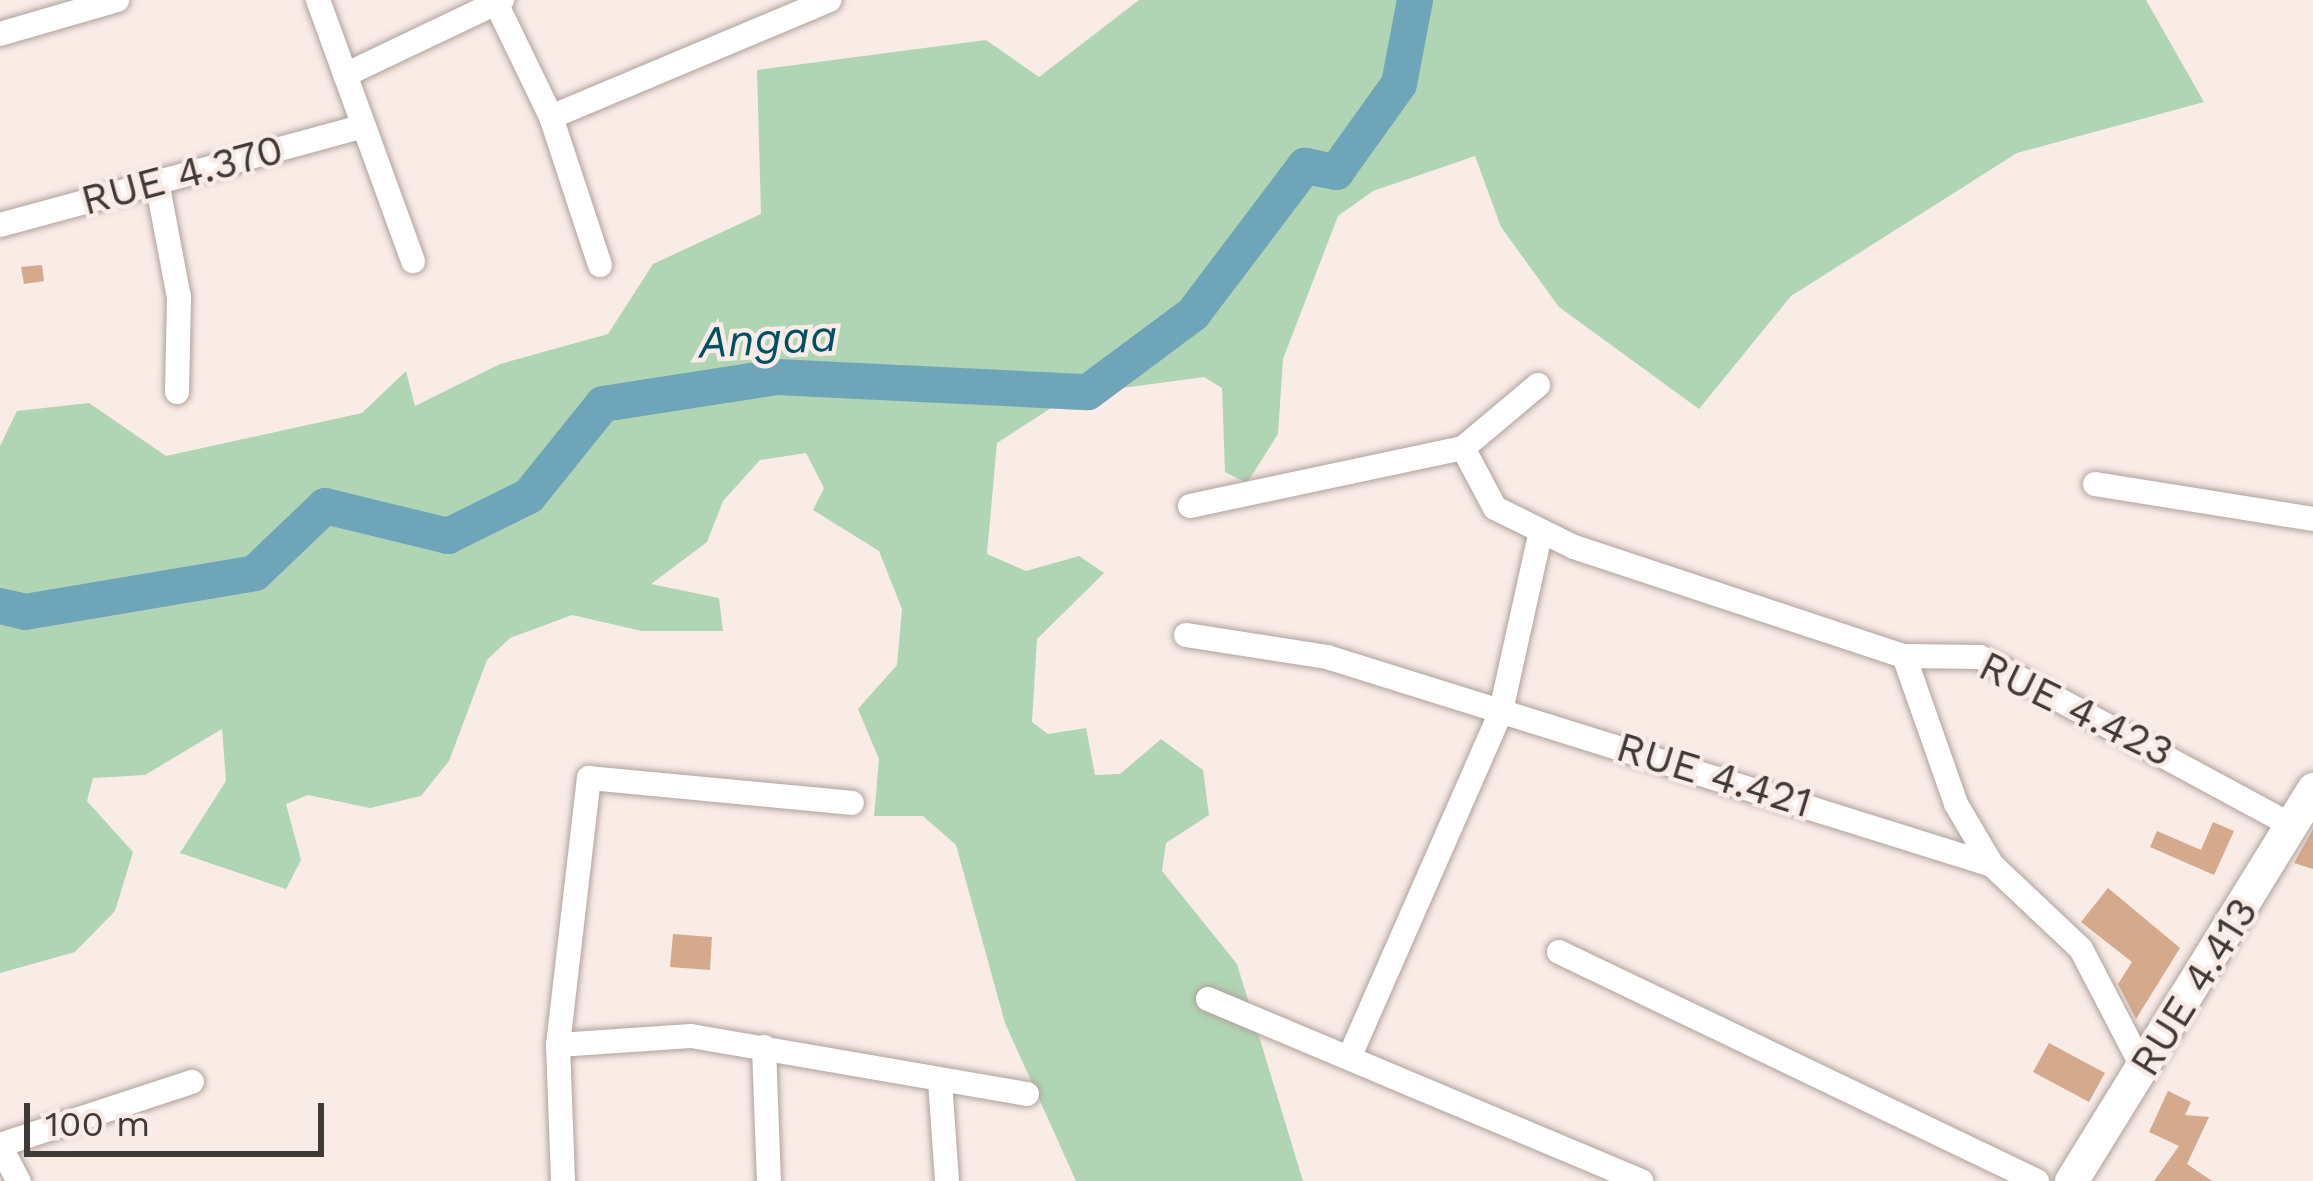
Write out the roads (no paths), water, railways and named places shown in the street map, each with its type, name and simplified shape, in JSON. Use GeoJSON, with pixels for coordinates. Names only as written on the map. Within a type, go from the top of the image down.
{"type":"FeatureCollection","features":[{"type":"Feature","properties":{"kind":"street"},"geometry":{"type":"LineString","coordinates":[[0,34],[117,0]]}},
{"type":"Feature","properties":{"kind":"street"},"geometry":{"type":"LineString","coordinates":[[317,0],[412,261]]}},
{"type":"Feature","properties":{"kind":"street"},"geometry":{"type":"LineString","coordinates":[[551,117],[829,0]]}},
{"type":"Feature","properties":{"kind":"street"},"geometry":{"type":"LineString","coordinates":[[345,75],[499,1],[551,117],[601,266]]}},
{"type":"Feature","properties":{"kind":"street","name":"RUE 4.370"},"geometry":{"type":"LineString","coordinates":[[0,225],[364,126]]}},
{"type":"Feature","properties":{"kind":"street"},"geometry":{"type":"LineString","coordinates":[[158,182],[179,297],[177,392]]}},
{"type":"Feature","properties":{"kind":"street"},"geometry":{"type":"LineString","coordinates":[[1190,506],[1463,448],[1538,385]]}},
{"type":"Feature","properties":{"kind":"street","name":"RUE 4.423"},"geometry":{"type":"LineString","coordinates":[[1463,448],[1495,508],[1574,547],[1904,656],[1980,657],[2292,826]]}},
{"type":"Feature","properties":{"kind":"street"},"geometry":{"type":"LineString","coordinates":[[2095,484],[2313,519]]}},
{"type":"Feature","properties":{"kind":"street"},"geometry":{"type":"LineString","coordinates":[[1349,1058],[1501,711],[1541,531]]}},
{"type":"Feature","properties":{"kind":"street","name":"RUE 4.421"},"geometry":{"type":"LineString","coordinates":[[1186,635],[1327,658],[1992,866],[2081,949],[2142,1066]]}},
{"type":"Feature","properties":{"kind":"street"},"geometry":{"type":"LineString","coordinates":[[1904,656],[1955,804],[1992,866]]}},
{"type":"Feature","properties":{"kind":"street"},"geometry":{"type":"LineString","coordinates":[[563,1181],[558,1045],[589,778],[852,803]]}},
{"type":"Feature","properties":{"kind":"street","name":"RUE 4.413"},"geometry":{"type":"LineString","coordinates":[[2071,1181],[2313,789]]}},
{"type":"Feature","properties":{"kind":"street"},"geometry":{"type":"LineString","coordinates":[[1559,952],[2037,1181]]}},
{"type":"Feature","properties":{"kind":"street"},"geometry":{"type":"LineString","coordinates":[[1208,999],[1641,1181]]}},
{"type":"Feature","properties":{"kind":"street"},"geometry":{"type":"LineString","coordinates":[[558,1045],[624,1035],[764,1047],[1027,1094]]}},
{"type":"Feature","properties":{"kind":"street"},"geometry":{"type":"LineString","coordinates":[[764,1047],[770,1181]]}},
{"type":"Feature","properties":{"kind":"street"},"geometry":{"type":"LineString","coordinates":[[940,1081],[947,1181]]}},
{"type":"Feature","properties":{"kind":"street"},"geometry":{"type":"LineString","coordinates":[[19,1181],[0,1145],[192,1082]]}},
{"type":"Feature","properties":{"kind":"waterway","name":"Angaa"},"geometry":{"type":"LineString","coordinates":[[0,606],[25,612],[255,573],[325,506],[448,536],[529,496],[603,404],[777,377],[1088,392],[1193,314],[1305,166],[1336,172],[1399,84],[1415,0]]}}]}
